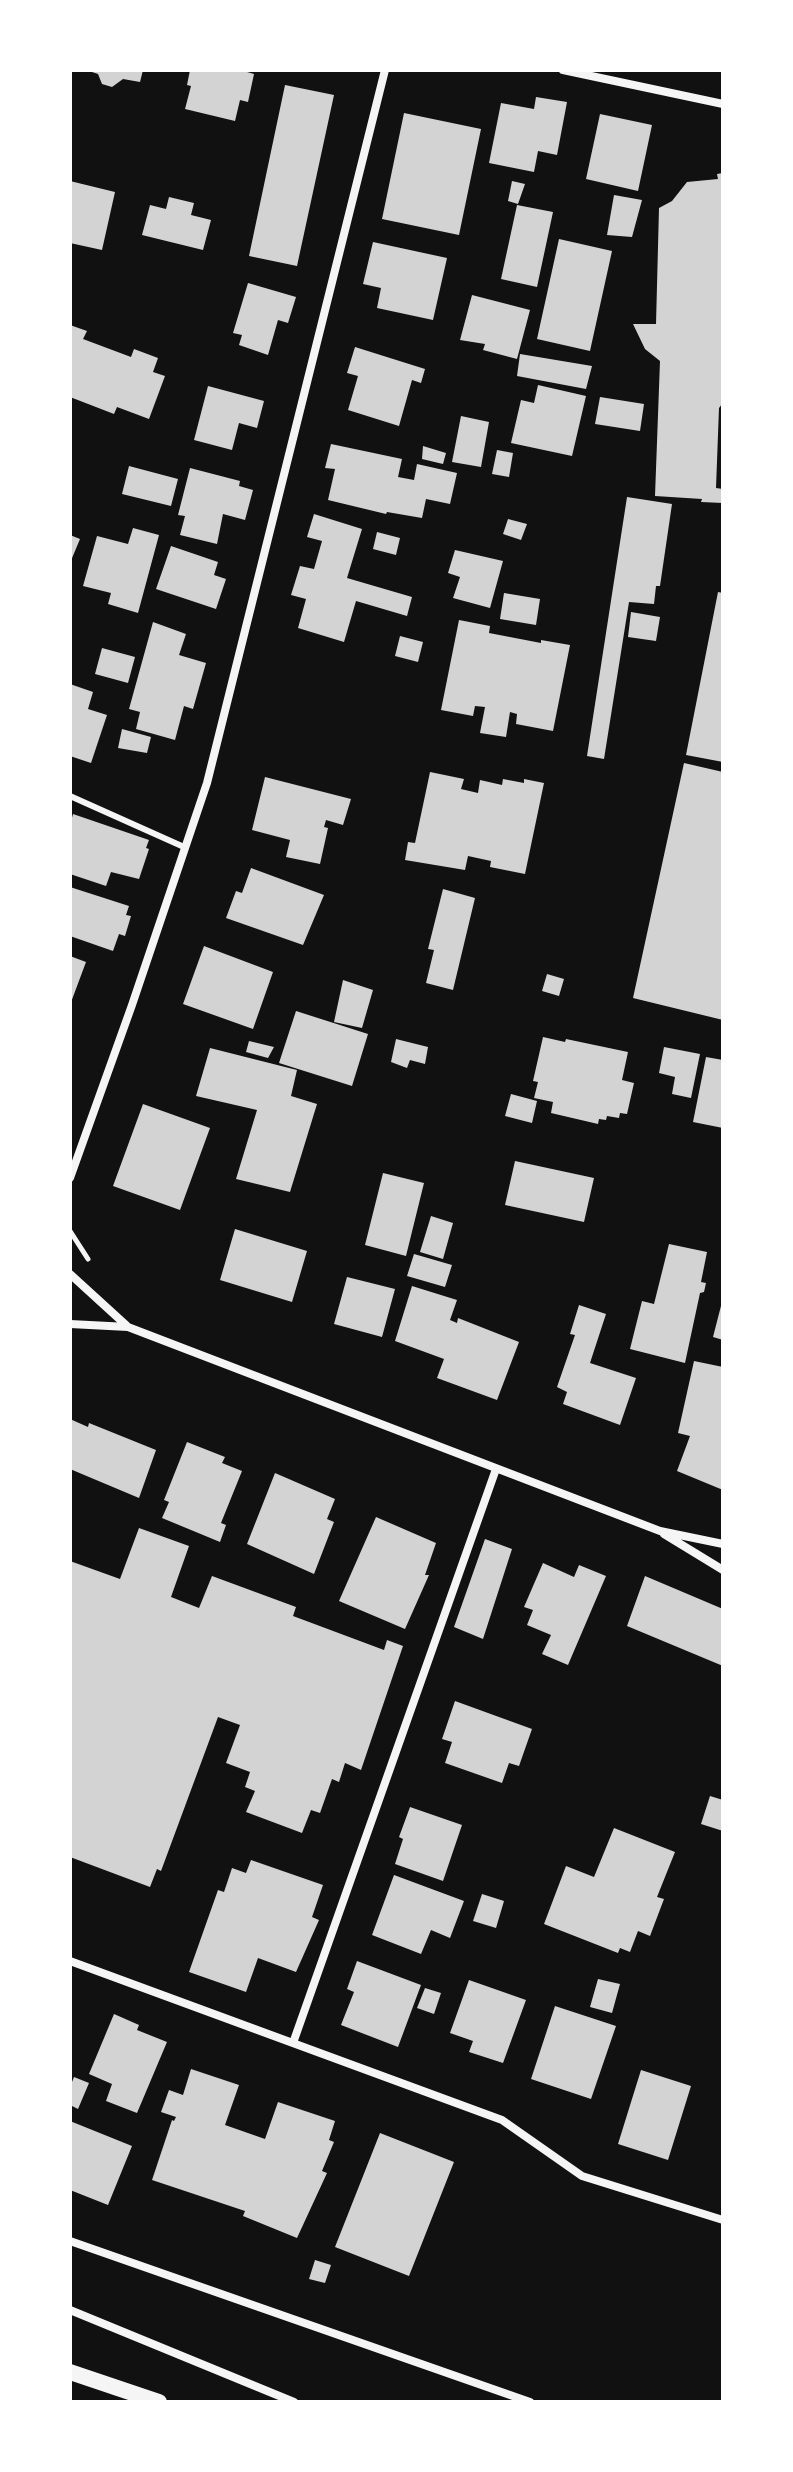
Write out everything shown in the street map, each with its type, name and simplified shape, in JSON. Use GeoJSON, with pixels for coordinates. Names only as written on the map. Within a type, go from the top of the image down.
{"type":"FeatureCollection","features":[{"type":"Feature","properties":{"kind":"main road"},"geometry":{"type":"LineString","coordinates":[[70,2372],[159,2402]]}},
{"type":"Feature","properties":{"kind":"street"},"geometry":{"type":"LineString","coordinates":[[70,1178],[207,783],[385,70]]}},
{"type":"Feature","properties":{"kind":"street"},"geometry":{"type":"LineString","coordinates":[[563,70],[723,104]]}},
{"type":"Feature","properties":{"kind":"street"},"geometry":{"type":"LineString","coordinates":[[70,1274],[128,1327]]}},
{"type":"Feature","properties":{"kind":"street"},"geometry":{"type":"LineString","coordinates":[[70,1324],[128,1327],[643,1525],[723,1544]]}},
{"type":"Feature","properties":{"kind":"street"},"geometry":{"type":"LineString","coordinates":[[293,2043],[496,1469]]}},
{"type":"Feature","properties":{"kind":"street"},"geometry":{"type":"LineString","coordinates":[[660,1531],[721,1566]]}},
{"type":"Feature","properties":{"kind":"street"},"geometry":{"type":"LineString","coordinates":[[70,1961],[502,2120],[582,2176],[723,2220]]}},
{"type":"Feature","properties":{"kind":"street"},"geometry":{"type":"LineString","coordinates":[[70,2241],[530,2402]]}},
{"type":"Feature","properties":{"kind":"street"},"geometry":{"type":"LineString","coordinates":[[70,2310],[294,2402]]}},
{"type":"Feature","properties":{"kind":"lane"},"geometry":{"type":"LineString","coordinates":[[70,796],[184,847]]}},
{"type":"Feature","properties":{"kind":"building"},"geometry":{"type":"Polygon","coordinates":[[[86,70],[143,70],[140,82],[123,79],[112,87],[102,84],[98,74],[86,70]]]}},
{"type":"Feature","properties":{"kind":"building"},"geometry":{"type":"Polygon","coordinates":[[[190,70],[240,70],[254,74],[248,102],[240,100],[235,121],[185,109],[191,86],[187,85],[190,70]]]}},
{"type":"Feature","properties":{"kind":"building"},"geometry":{"type":"Polygon","coordinates":[[[285,85],[334,95],[297,266],[249,256],[285,85]]]}},
{"type":"Feature","properties":{"kind":"building"},"geometry":{"type":"Polygon","coordinates":[[[536,97],[567,102],[557,155],[538,151],[534,172],[489,163],[501,103],[534,109],[536,97]]]}},
{"type":"Feature","properties":{"kind":"building"},"geometry":{"type":"Polygon","coordinates":[[[404,113],[481,129],[459,235],[382,219],[404,113]]]}},
{"type":"Feature","properties":{"kind":"building"},"geometry":{"type":"Polygon","coordinates":[[[600,114],[652,125],[638,191],[586,179],[600,114]]]}},
{"type":"Feature","properties":{"kind":"building"},"geometry":{"type":"Polygon","coordinates":[[[723,173],[723,403],[719,408],[716,488],[723,489],[723,503],[655,496],[660,361],[645,349],[633,324],[656,324],[659,208],[672,201],[687,182],[718,179],[717,174],[723,173]]]}},
{"type":"Feature","properties":{"kind":"building"},"geometry":{"type":"Polygon","coordinates":[[[70,181],[115,192],[102,250],[70,243],[70,181]]]}},
{"type":"Feature","properties":{"kind":"building"},"geometry":{"type":"Polygon","coordinates":[[[512,181],[525,184],[518,204],[508,201],[512,181]]]}},
{"type":"Feature","properties":{"kind":"building"},"geometry":{"type":"Polygon","coordinates":[[[614,195],[642,200],[632,237],[607,235],[614,195]]]}},
{"type":"Feature","properties":{"kind":"building"},"geometry":{"type":"Polygon","coordinates":[[[169,197],[194,203],[191,215],[211,220],[203,250],[142,235],[150,205],[166,209],[169,197]]]}},
{"type":"Feature","properties":{"kind":"building"},"geometry":{"type":"Polygon","coordinates":[[[517,205],[553,212],[537,287],[501,279],[517,205]]]}},
{"type":"Feature","properties":{"kind":"building"},"geometry":{"type":"Polygon","coordinates":[[[559,239],[612,251],[590,351],[537,339],[559,239]]]}},
{"type":"Feature","properties":{"kind":"building"},"geometry":{"type":"Polygon","coordinates":[[[373,242],[447,258],[433,320],[377,308],[381,288],[363,284],[373,242]]]}},
{"type":"Feature","properties":{"kind":"building"},"geometry":{"type":"Polygon","coordinates":[[[248,283],[296,297],[288,323],[278,320],[268,355],[239,345],[242,335],[233,333],[248,283]]]}},
{"type":"Feature","properties":{"kind":"building"},"geometry":{"type":"Polygon","coordinates":[[[472,295],[530,310],[517,359],[483,350],[485,344],[460,340],[472,295]]]}},
{"type":"Feature","properties":{"kind":"building"},"geometry":{"type":"Polygon","coordinates":[[[70,325],[87,331],[83,339],[131,357],[134,349],[158,358],[153,372],[165,376],[149,419],[117,407],[114,414],[70,397],[70,325]]]}},
{"type":"Feature","properties":{"kind":"building"},"geometry":{"type":"Polygon","coordinates":[[[355,347],[425,369],[421,383],[412,380],[399,426],[348,410],[358,376],[347,373],[355,347]]]}},
{"type":"Feature","properties":{"kind":"building"},"geometry":{"type":"Polygon","coordinates":[[[520,354],[592,366],[586,389],[517,376],[520,354]]]}},
{"type":"Feature","properties":{"kind":"building"},"geometry":{"type":"Polygon","coordinates":[[[538,385],[586,396],[572,456],[511,443],[521,400],[534,403],[538,385]]]}},
{"type":"Feature","properties":{"kind":"building"},"geometry":{"type":"Polygon","coordinates":[[[208,386],[264,401],[257,428],[239,423],[232,450],[194,440],[208,386]]]}},
{"type":"Feature","properties":{"kind":"building"},"geometry":{"type":"Polygon","coordinates":[[[600,397],[644,404],[640,431],[595,424],[600,397]]]}},
{"type":"Feature","properties":{"kind":"building"},"geometry":{"type":"Polygon","coordinates":[[[461,416],[489,422],[481,467],[452,462],[461,416]]]}},
{"type":"Feature","properties":{"kind":"building"},"geometry":{"type":"Polygon","coordinates":[[[331,444],[402,459],[398,477],[414,480],[417,464],[457,473],[450,504],[426,499],[422,518],[386,514],[328,500],[335,469],[325,468],[331,444]]]}},
{"type":"Feature","properties":{"kind":"building"},"geometry":{"type":"Polygon","coordinates":[[[423,446],[446,453],[443,464],[422,459],[423,446]]]}},
{"type":"Feature","properties":{"kind":"building"},"geometry":{"type":"Polygon","coordinates":[[[497,450],[513,453],[509,477],[492,474],[497,450]]]}},
{"type":"Feature","properties":{"kind":"building"},"geometry":{"type":"Polygon","coordinates":[[[129,466],[178,479],[171,506],[122,494],[129,466]]]}},
{"type":"Feature","properties":{"kind":"building"},"geometry":{"type":"Polygon","coordinates":[[[190,468],[240,481],[239,486],[253,490],[245,520],[223,514],[217,544],[180,535],[185,516],[178,515],[190,468]]]}},
{"type":"Feature","properties":{"kind":"building"},"geometry":{"type":"Polygon","coordinates":[[[627,497],[672,504],[660,586],[656,586],[654,604],[629,602],[604,759],[587,756],[627,497]]]}},
{"type":"Feature","properties":{"kind":"building"},"geometry":{"type":"Polygon","coordinates":[[[314,514],[362,529],[347,578],[412,597],[407,616],[356,601],[344,642],[298,628],[306,599],[291,595],[300,566],[314,569],[322,541],[307,537],[314,514]]]}},
{"type":"Feature","properties":{"kind":"building"},"geometry":{"type":"Polygon","coordinates":[[[508,519],[527,524],[521,540],[503,534],[508,519]]]}},
{"type":"Feature","properties":{"kind":"building"},"geometry":{"type":"Polygon","coordinates":[[[133,528],[159,535],[138,613],[108,604],[111,593],[83,586],[97,536],[128,544],[133,528]]]}},
{"type":"Feature","properties":{"kind":"building"},"geometry":{"type":"Polygon","coordinates":[[[377,532],[400,538],[396,555],[373,549],[377,532]]]}},
{"type":"Feature","properties":{"kind":"building"},"geometry":{"type":"Polygon","coordinates":[[[70,535],[80,539],[70,563],[70,535]]]}},
{"type":"Feature","properties":{"kind":"building"},"geometry":{"type":"Polygon","coordinates":[[[171,546],[218,562],[214,575],[226,579],[216,609],[156,589],[171,546]]]}},
{"type":"Feature","properties":{"kind":"building"},"geometry":{"type":"Polygon","coordinates":[[[455,550],[503,561],[490,608],[453,598],[460,577],[448,573],[455,550]]]}},
{"type":"Feature","properties":{"kind":"building"},"geometry":{"type":"Polygon","coordinates":[[[718,592],[723,593],[723,762],[686,755],[718,592]]]}},
{"type":"Feature","properties":{"kind":"building"},"geometry":{"type":"Polygon","coordinates":[[[504,593],[540,599],[536,625],[500,619],[504,593]]]}},
{"type":"Feature","properties":{"kind":"building"},"geometry":{"type":"Polygon","coordinates":[[[631,612],[660,617],[656,641],[628,637],[631,612]]]}},
{"type":"Feature","properties":{"kind":"building"},"geometry":{"type":"Polygon","coordinates":[[[459,620],[490,626],[489,633],[570,645],[553,731],[516,724],[517,714],[510,712],[506,737],[480,733],[485,707],[475,706],[473,716],[441,710],[459,620]]]}},
{"type":"Feature","properties":{"kind":"building"},"geometry":{"type":"Polygon","coordinates":[[[153,622],[186,634],[179,655],[206,663],[193,709],[184,706],[175,740],[136,729],[140,712],[129,709],[153,622]]]}},
{"type":"Feature","properties":{"kind":"building"},"geometry":{"type":"Polygon","coordinates":[[[400,636],[423,642],[418,662],[395,656],[400,636]]]}},
{"type":"Feature","properties":{"kind":"building"},"geometry":{"type":"Polygon","coordinates":[[[102,648],[135,657],[128,683],[95,674],[102,648]]]}},
{"type":"Feature","properties":{"kind":"building"},"geometry":{"type":"Polygon","coordinates":[[[70,684],[93,692],[88,709],[107,715],[91,763],[70,756],[70,684]]]}},
{"type":"Feature","properties":{"kind":"building"},"geometry":{"type":"Polygon","coordinates":[[[122,729],[151,737],[147,753],[118,748],[122,729]]]}},
{"type":"Feature","properties":{"kind":"building"},"geometry":{"type":"Polygon","coordinates":[[[684,763],[723,772],[723,1020],[633,998],[684,763]]]}},
{"type":"Feature","properties":{"kind":"building"},"geometry":{"type":"Polygon","coordinates":[[[430,772],[464,779],[461,789],[478,793],[480,780],[502,785],[503,779],[544,783],[525,874],[490,867],[491,861],[468,856],[465,870],[405,860],[408,842],[415,843],[430,772]]]}},
{"type":"Feature","properties":{"kind":"building"},"geometry":{"type":"Polygon","coordinates":[[[265,777],[351,799],[343,825],[326,820],[324,827],[328,828],[320,864],[286,857],[290,840],[252,830],[265,777]]]}},
{"type":"Feature","properties":{"kind":"building"},"geometry":{"type":"Polygon","coordinates":[[[73,814],[149,840],[139,879],[111,872],[106,886],[70,874],[70,825],[73,814]]]}},
{"type":"Feature","properties":{"kind":"building"},"geometry":{"type":"Polygon","coordinates":[[[251,868],[324,895],[303,945],[226,918],[236,891],[242,893],[251,868]]]}},
{"type":"Feature","properties":{"kind":"building"},"geometry":{"type":"Polygon","coordinates":[[[70,887],[129,906],[126,915],[131,916],[125,936],[119,934],[113,951],[70,936],[70,887]]]}},
{"type":"Feature","properties":{"kind":"building"},"geometry":{"type":"Polygon","coordinates":[[[443,889],[475,898],[453,990],[426,983],[434,950],[428,949],[443,889]]]}},
{"type":"Feature","properties":{"kind":"building"},"geometry":{"type":"Polygon","coordinates":[[[204,946],[273,972],[253,1029],[183,1004],[204,946]]]}},
{"type":"Feature","properties":{"kind":"building"},"geometry":{"type":"Polygon","coordinates":[[[70,956],[86,962],[70,1005],[70,956]]]}},
{"type":"Feature","properties":{"kind":"building"},"geometry":{"type":"Polygon","coordinates":[[[547,974],[564,979],[559,996],[542,991],[547,974]]]}},
{"type":"Feature","properties":{"kind":"building"},"geometry":{"type":"Polygon","coordinates":[[[343,980],[373,990],[362,1028],[334,1022],[343,980]]]}},
{"type":"Feature","properties":{"kind":"building"},"geometry":{"type":"Polygon","coordinates":[[[296,1011],[368,1034],[352,1086],[279,1063],[296,1011]]]}},
{"type":"Feature","properties":{"kind":"building"},"geometry":{"type":"Polygon","coordinates":[[[543,1037],[628,1052],[622,1080],[634,1083],[627,1114],[620,1113],[619,1118],[607,1116],[606,1120],[599,1119],[598,1124],[551,1113],[553,1102],[534,1098],[538,1082],[533,1081],[543,1037]]]}},
{"type":"Feature","properties":{"kind":"building"},"geometry":{"type":"Polygon","coordinates":[[[396,1039],[428,1047],[425,1064],[410,1060],[407,1068],[391,1062],[396,1039]]]}},
{"type":"Feature","properties":{"kind":"building"},"geometry":{"type":"Polygon","coordinates":[[[249,1041],[274,1047],[268,1058],[246,1052],[249,1041]]]}},
{"type":"Feature","properties":{"kind":"building"},"geometry":{"type":"Polygon","coordinates":[[[664,1047],[700,1054],[691,1098],[672,1094],[675,1077],[659,1073],[664,1047]]]}},
{"type":"Feature","properties":{"kind":"building"},"geometry":{"type":"Polygon","coordinates":[[[210,1048],[297,1070],[291,1096],[317,1104],[290,1192],[236,1179],[257,1110],[196,1096],[210,1048]]]}},
{"type":"Feature","properties":{"kind":"building"},"geometry":{"type":"Polygon","coordinates":[[[706,1057],[723,1060],[723,1128],[693,1122],[706,1057]]]}},
{"type":"Feature","properties":{"kind":"building"},"geometry":{"type":"Polygon","coordinates":[[[511,1094],[537,1101],[532,1123],[505,1116],[511,1094]]]}},
{"type":"Feature","properties":{"kind":"building"},"geometry":{"type":"Polygon","coordinates":[[[143,1104],[210,1128],[180,1210],[113,1186],[143,1104]]]}},
{"type":"Feature","properties":{"kind":"building"},"geometry":{"type":"Polygon","coordinates":[[[515,1161],[594,1178],[584,1222],[505,1205],[515,1161]]]}},
{"type":"Feature","properties":{"kind":"building"},"geometry":{"type":"Polygon","coordinates":[[[383,1173],[424,1183],[406,1256],[365,1245],[383,1173]]]}},
{"type":"Feature","properties":{"kind":"building"},"geometry":{"type":"Polygon","coordinates":[[[431,1216],[453,1223],[443,1259],[420,1252],[431,1216]]]}},
{"type":"Feature","properties":{"kind":"building"},"geometry":{"type":"Polygon","coordinates":[[[235,1229],[307,1251],[292,1302],[220,1280],[235,1229]]]}},
{"type":"Feature","properties":{"kind":"building"},"geometry":{"type":"Polygon","coordinates":[[[669,1244],[707,1252],[701,1282],[706,1283],[704,1292],[700,1293],[685,1363],[630,1349],[642,1301],[654,1304],[669,1244]]]}},
{"type":"Feature","properties":{"kind":"building"},"geometry":{"type":"Polygon","coordinates":[[[414,1254],[452,1265],[445,1287],[407,1276],[414,1254]]]}},
{"type":"Feature","properties":{"kind":"building"},"geometry":{"type":"Polygon","coordinates":[[[347,1277],[395,1289],[382,1337],[334,1324],[347,1277]]]}},
{"type":"Feature","properties":{"kind":"building"},"geometry":{"type":"Polygon","coordinates":[[[412,1286],[457,1300],[450,1320],[457,1323],[458,1318],[519,1342],[497,1400],[437,1378],[444,1359],[395,1341],[412,1286]]]}},
{"type":"Feature","properties":{"kind":"building"},"geometry":{"type":"Polygon","coordinates":[[[723,1302],[723,1340],[713,1337],[723,1302]]]}},
{"type":"Feature","properties":{"kind":"building"},"geometry":{"type":"Polygon","coordinates":[[[579,1305],[606,1314],[590,1363],[636,1378],[620,1425],[563,1404],[567,1392],[557,1387],[575,1335],[570,1334],[579,1305]]]}},
{"type":"Feature","properties":{"kind":"building"},"geometry":{"type":"Polygon","coordinates":[[[694,1361],[723,1367],[723,1490],[677,1471],[690,1436],[678,1433],[694,1361]]]}},
{"type":"Feature","properties":{"kind":"building"},"geometry":{"type":"Polygon","coordinates":[[[70,1419],[88,1427],[89,1423],[156,1450],[139,1498],[70,1469],[70,1419]]]}},
{"type":"Feature","properties":{"kind":"building"},"geometry":{"type":"Polygon","coordinates":[[[187,1442],[225,1457],[222,1463],[242,1471],[221,1523],[226,1525],[220,1542],[162,1518],[169,1502],[164,1500],[187,1442]]]}},
{"type":"Feature","properties":{"kind":"building"},"geometry":{"type":"Polygon","coordinates":[[[275,1473],[335,1499],[327,1519],[334,1522],[314,1574],[247,1544],[275,1473]]]}},
{"type":"Feature","properties":{"kind":"building"},"geometry":{"type":"Polygon","coordinates":[[[376,1517],[436,1543],[425,1575],[429,1575],[405,1629],[339,1601],[376,1517]]]}},
{"type":"Feature","properties":{"kind":"building"},"geometry":{"type":"Polygon","coordinates":[[[139,1528],[189,1546],[171,1597],[199,1608],[212,1576],[296,1607],[293,1616],[384,1650],[387,1640],[403,1646],[361,1770],[345,1763],[339,1782],[332,1779],[320,1813],[311,1810],[302,1833],[246,1812],[255,1791],[245,1787],[250,1772],[226,1763],[240,1725],[218,1717],[161,1871],[157,1869],[150,1887],[70,1857],[70,1561],[120,1579],[139,1528]]]}},
{"type":"Feature","properties":{"kind":"building"},"geometry":{"type":"Polygon","coordinates":[[[485,1539],[512,1549],[483,1639],[454,1627],[485,1539]]]}},
{"type":"Feature","properties":{"kind":"building"},"geometry":{"type":"Polygon","coordinates":[[[543,1563],[574,1577],[579,1565],[606,1576],[568,1665],[542,1654],[551,1635],[527,1625],[533,1610],[524,1607],[543,1563]]]}},
{"type":"Feature","properties":{"kind":"building"},"geometry":{"type":"Polygon","coordinates":[[[645,1576],[723,1609],[723,1666],[627,1626],[645,1576]]]}},
{"type":"Feature","properties":{"kind":"building"},"geometry":{"type":"Polygon","coordinates":[[[455,1701],[532,1729],[519,1766],[509,1763],[502,1783],[445,1763],[452,1742],[442,1739],[455,1701]]]}},
{"type":"Feature","properties":{"kind":"building"},"geometry":{"type":"Polygon","coordinates":[[[710,1796],[723,1800],[723,1831],[701,1824],[710,1796]]]}},
{"type":"Feature","properties":{"kind":"building"},"geometry":{"type":"Polygon","coordinates":[[[410,1807],[462,1825],[443,1881],[395,1864],[403,1839],[399,1837],[410,1807]]]}},
{"type":"Feature","properties":{"kind":"building"},"geometry":{"type":"Polygon","coordinates":[[[614,1828],[675,1852],[657,1897],[664,1899],[650,1936],[638,1931],[630,1952],[620,1948],[618,1953],[544,1924],[566,1866],[594,1877],[614,1828]]]}},
{"type":"Feature","properties":{"kind":"building"},"geometry":{"type":"Polygon","coordinates":[[[251,1860],[323,1885],[312,1917],[319,1920],[296,1972],[258,1958],[246,1992],[189,1972],[218,1890],[224,1892],[232,1868],[246,1873],[251,1860]]]}},
{"type":"Feature","properties":{"kind":"building"},"geometry":{"type":"Polygon","coordinates":[[[394,1875],[464,1901],[450,1938],[431,1930],[421,1954],[372,1935],[394,1875]]]}},
{"type":"Feature","properties":{"kind":"building"},"geometry":{"type":"Polygon","coordinates":[[[482,1894],[504,1901],[496,1928],[473,1921],[482,1894]]]}},
{"type":"Feature","properties":{"kind":"building"},"geometry":{"type":"Polygon","coordinates":[[[357,1961],[421,1985],[398,2047],[341,2025],[354,1992],[347,1989],[357,1961]]]}},
{"type":"Feature","properties":{"kind":"building"},"geometry":{"type":"Polygon","coordinates":[[[598,1979],[620,1984],[612,2013],[590,2007],[598,1979]]]}},
{"type":"Feature","properties":{"kind":"building"},"geometry":{"type":"Polygon","coordinates":[[[469,1980],[526,2000],[503,2063],[469,2052],[473,2041],[450,2033],[469,1980]]]}},
{"type":"Feature","properties":{"kind":"building"},"geometry":{"type":"Polygon","coordinates":[[[425,1988],[441,1993],[434,2014],[417,2008],[425,1988]]]}},
{"type":"Feature","properties":{"kind":"building"},"geometry":{"type":"Polygon","coordinates":[[[555,2006],[616,2026],[591,2099],[531,2079],[555,2006]]]}},
{"type":"Feature","properties":{"kind":"building"},"geometry":{"type":"Polygon","coordinates":[[[114,2014],[139,2025],[137,2030],[167,2042],[137,2113],[106,2101],[112,2084],[89,2074],[114,2014]]]}},
{"type":"Feature","properties":{"kind":"building"},"geometry":{"type":"Polygon","coordinates":[[[191,2069],[239,2085],[225,2125],[265,2139],[278,2102],[335,2121],[329,2140],[334,2142],[322,2171],[327,2173],[297,2238],[243,2216],[245,2211],[152,2180],[172,2120],[176,2117],[161,2112],[169,2090],[183,2095],[191,2069]]]}},
{"type":"Feature","properties":{"kind":"building"},"geometry":{"type":"Polygon","coordinates":[[[641,2070],[691,2086],[668,2160],[618,2144],[641,2070]]]}},
{"type":"Feature","properties":{"kind":"building"},"geometry":{"type":"Polygon","coordinates":[[[74,2077],[89,2083],[78,2109],[70,2105],[70,2087],[74,2077]]]}},
{"type":"Feature","properties":{"kind":"building"},"geometry":{"type":"Polygon","coordinates":[[[70,2121],[132,2146],[108,2205],[70,2190],[70,2121]]]}},
{"type":"Feature","properties":{"kind":"building"},"geometry":{"type":"Polygon","coordinates":[[[380,2133],[454,2162],[409,2276],[335,2247],[380,2133]]]}},
{"type":"Feature","properties":{"kind":"building"},"geometry":{"type":"Polygon","coordinates":[[[315,2260],[331,2265],[325,2283],[309,2279],[315,2260]]]}}]}
